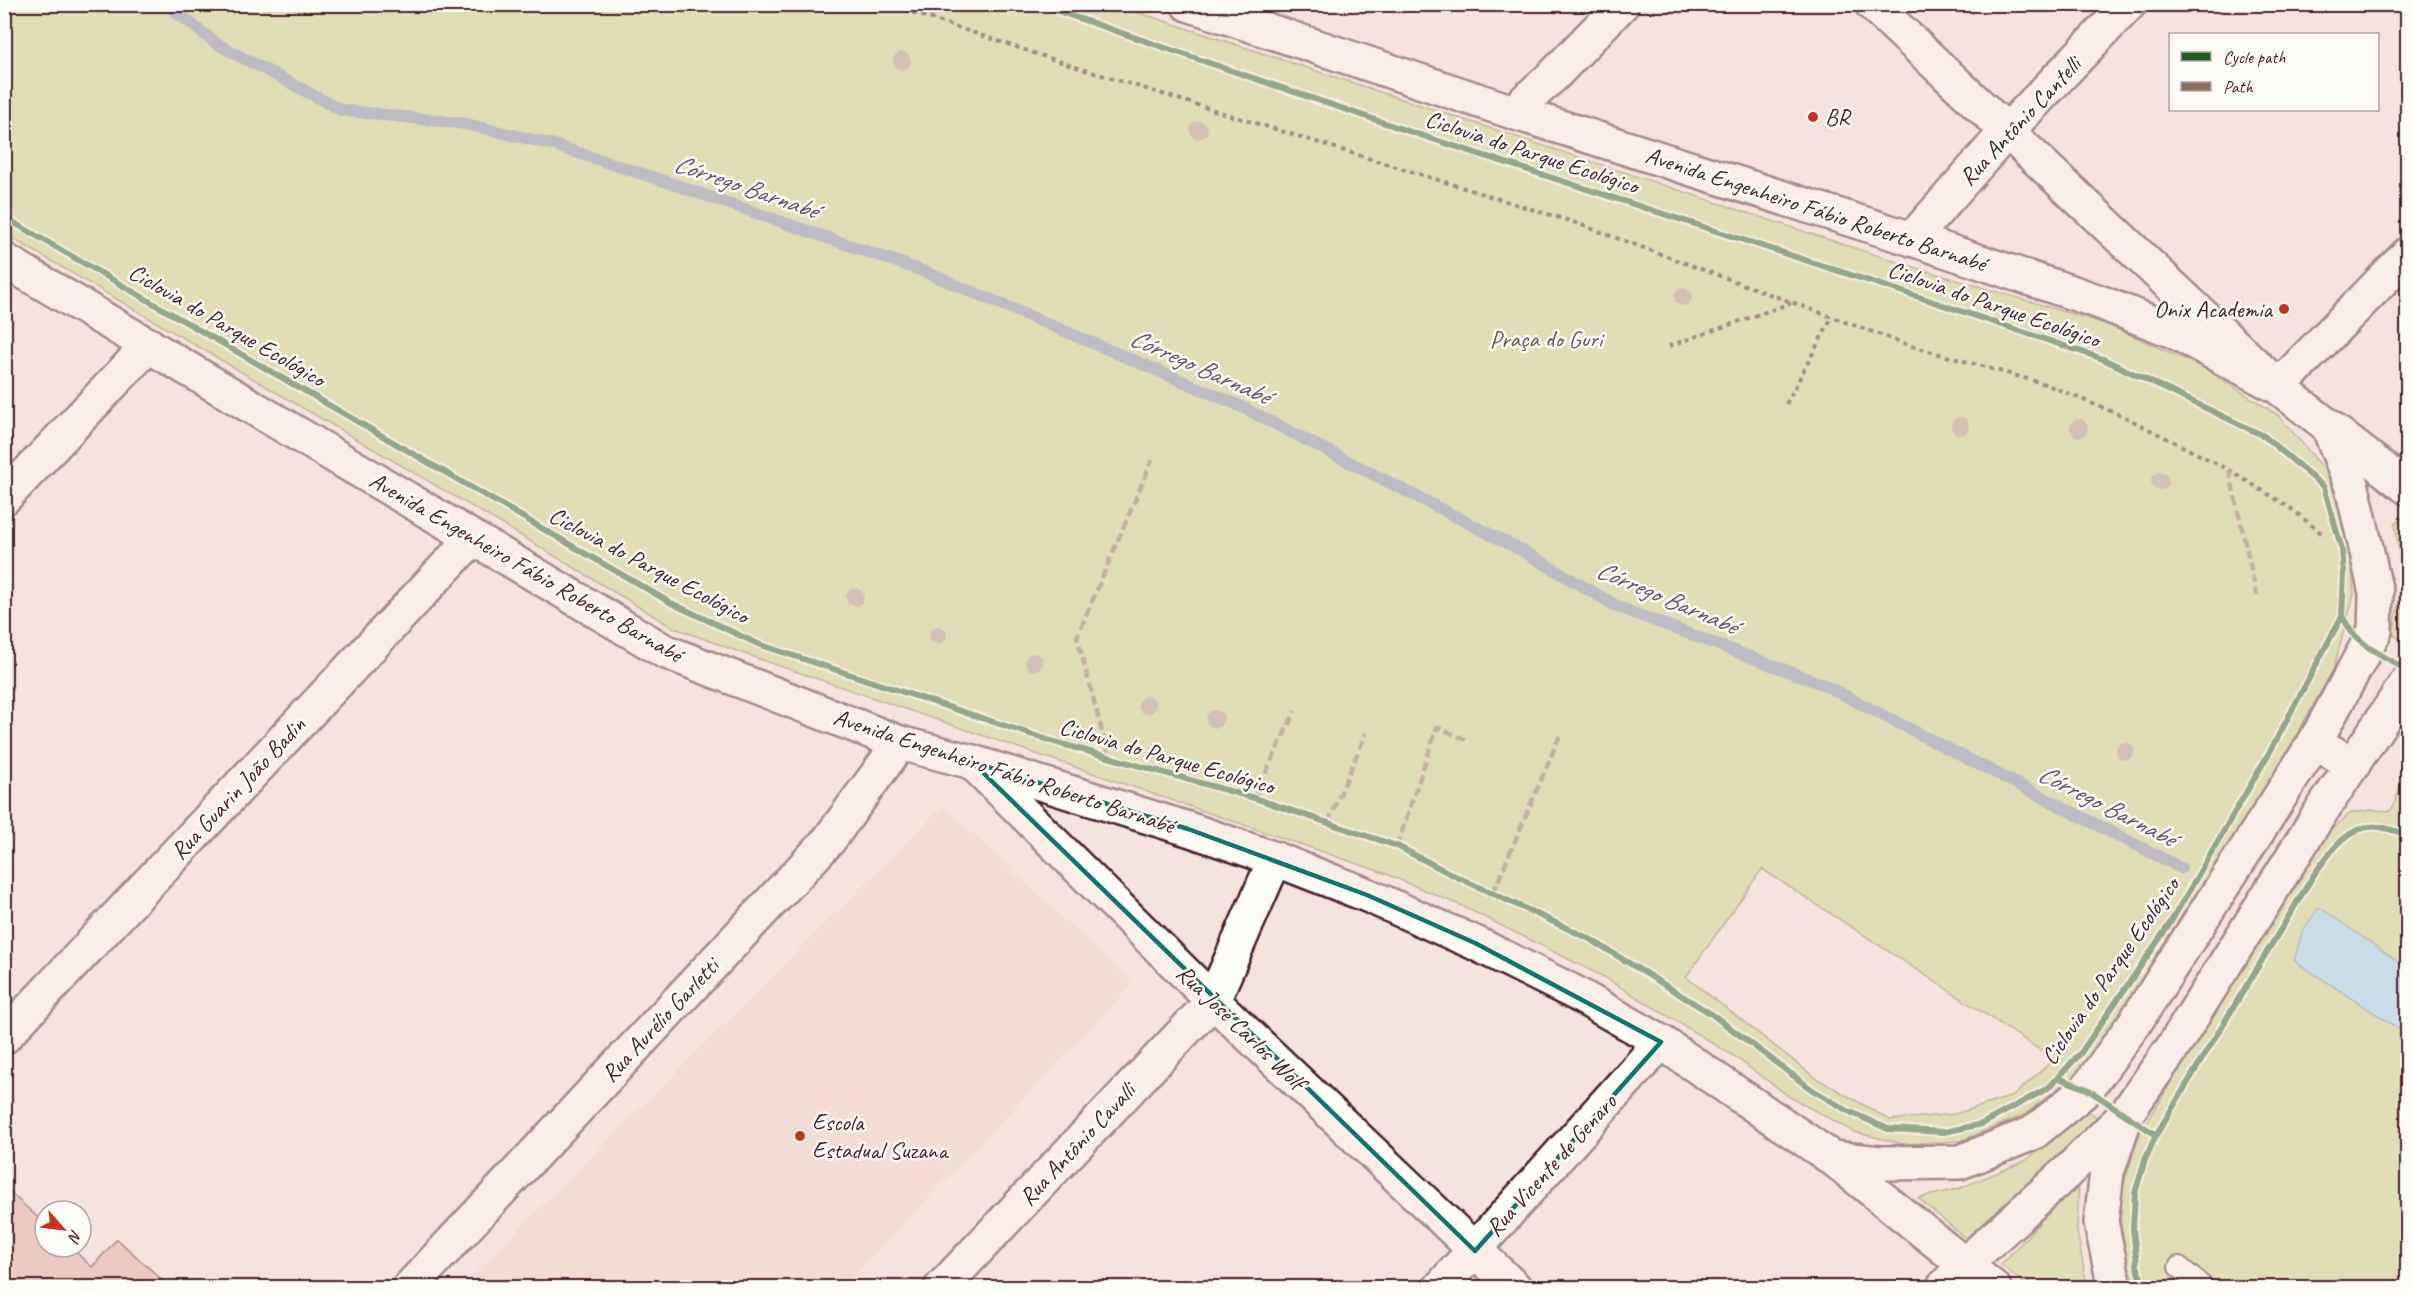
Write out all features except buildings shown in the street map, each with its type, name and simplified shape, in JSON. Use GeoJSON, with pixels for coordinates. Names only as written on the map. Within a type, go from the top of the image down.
{"type":"FeatureCollection","features":[{"type":"Feature","properties":{"kind":"main road","name":"Avenida Engenheiro Fábio Roberto Barnabé"},"geometry":{"type":"LineString","coordinates":[[1188,4],[1513,112],[1912,239],[2097,301],[2174,331],[2278,387],[2408,488]]}},
{"type":"Feature","properties":{"kind":"main road"},"geometry":{"type":"LineString","coordinates":[[1513,112],[1554,75],[1622,4]]}},
{"type":"Feature","properties":{"kind":"main road"},"geometry":{"type":"LineString","coordinates":[[1872,4],[2278,387],[2408,254]]}},
{"type":"Feature","properties":{"kind":"main road","name":"Rua Antônio Cantelli"},"geometry":{"type":"LineString","coordinates":[[1912,239],[2007,131],[2129,4]]}},
{"type":"Feature","properties":{"kind":"main road","name":"Avenida Engenheiro Fábio Roberto Barnabé"},"geometry":{"type":"LineString","coordinates":[[4,260],[664,651],[900,743],[972,762],[1188,829],[1275,859],[1367,895],[1475,943],[1575,993],[1661,1042],[1832,1158],[1954,1276],[1994,1287]]}},
{"type":"Feature","properties":{"kind":"main road"},"geometry":{"type":"LineString","coordinates":[[4,498],[149,345]]}},
{"type":"Feature","properties":{"kind":"main road"},"geometry":{"type":"LineString","coordinates":[[1832,1158],[1880,1163],[1960,1162],[2033,1133],[2084,1092],[2136,1021],[2315,742],[2375,631],[2376,593],[2362,530],[2352,487],[2329,428]]}},
{"type":"Feature","properties":{"kind":"main road","name":"Rua Guarin João Badin"},"geometry":{"type":"LineString","coordinates":[[4,1037],[472,539]]}},
{"type":"Feature","properties":{"kind":"main road"},"geometry":{"type":"LineString","coordinates":[[1954,1276],[2127,1114],[2408,681]]}},
{"type":"Feature","properties":{"kind":"main road"},"geometry":{"type":"LineString","coordinates":[[2315,742],[2353,765]]}},
{"type":"Feature","properties":{"kind":"main road","name":"Rua Aurélio Garletti"},"geometry":{"type":"LineString","coordinates":[[409,1287],[829,840],[900,743]]}},
{"type":"Feature","properties":{"kind":"main road","name":"Rua José Carlos Wolf"},"geometry":{"type":"LineString","coordinates":[[972,762],[1213,1001],[1515,1287]]}},
{"type":"Feature","properties":{"kind":"main road","name":"Rua Antônio Cavalli"},"geometry":{"type":"LineString","coordinates":[[941,1287],[1213,1001],[1275,859]]}},
{"type":"Feature","properties":{"kind":"main road","name":"Rua Vicente de Genaro"},"geometry":{"type":"LineString","coordinates":[[1440,1287],[1475,1251],[1661,1042]]}},
{"type":"Feature","properties":{"kind":"main road"},"geometry":{"type":"LineString","coordinates":[[2115,1287],[2101,1222],[2107,1172],[2127,1114]]}},
{"type":"Feature","properties":{"kind":"lane"},"geometry":{"type":"LineString","coordinates":[[2179,1267],[2204,1287]]}},
{"type":"Feature","properties":{"kind":"path"},"geometry":{"type":"LineString","coordinates":[[886,4],[1093,73],[1573,222],[1911,346],[2045,384],[2125,417],[2229,470],[2289,507],[2333,543]]}},
{"type":"Feature","properties":{"kind":"path"},"geometry":{"type":"LineString","coordinates":[[1669,346],[1792,302]]}},
{"type":"Feature","properties":{"kind":"path"},"geometry":{"type":"LineString","coordinates":[[1786,404],[1832,317]]}},
{"type":"Feature","properties":{"kind":"highlighted area"},"geometry":{"type":"Polygon","coordinates":[[[972,762],[1188,829],[1367,895],[1475,943],[1661,1042],[1475,1251],[972,762]]]}},
{"type":"Feature","properties":{"kind":"shaded area","name":"Escola Estadual Suzana"},"geometry":{"type":"Polygon","coordinates":[[[943,806],[1133,984],[843,1287],[461,1287],[943,806]]]}},
{"type":"Feature","properties":{"kind":"green space","name":"Praça do Guri"},"geometry":{"type":"Polygon","coordinates":[[[5,5],[1116,5],[1903,264],[2106,324],[2204,368],[2278,415],[2325,470],[2350,536],[2354,595],[2333,670],[2268,786],[2136,991],[2080,1071],[2024,1115],[1960,1141],[1903,1144],[1854,1132],[1790,1097],[1732,1055],[1602,976],[1462,906],[1384,873],[672,627],[500,523],[5,234],[5,5]],[[1762,869],[1686,977],[1816,1078],[1890,1120],[1955,1114],[2013,1096],[2054,1059],[1762,869]]]}},
{"type":"Feature","properties":{"kind":"green space"},"geometry":{"type":"Polygon","coordinates":[[[2407,514],[2408,637],[2402,640],[2393,635],[2402,578],[2395,523],[2407,514]]]}},
{"type":"Feature","properties":{"kind":"green space"},"geometry":{"type":"Polygon","coordinates":[[[2407,771],[2407,1287],[2131,1287],[2118,1204],[2138,1138],[2188,1053],[2307,863],[2331,830],[2351,813],[2371,810],[2391,811],[2407,771]]]}},
{"type":"Feature","properties":{"kind":"green space"},"geometry":{"type":"Polygon","coordinates":[[[2088,1111],[2098,1118],[1971,1243],[1918,1198],[1958,1189],[2025,1161],[2088,1111]]]}},
{"type":"Feature","properties":{"kind":"green space"},"geometry":{"type":"Polygon","coordinates":[[[2079,1179],[2077,1231],[2087,1287],[2029,1287],[2001,1265],[2079,1179]]]}},
{"type":"Feature","properties":{"kind":"water"},"geometry":{"type":"Polygon","coordinates":[[[2319,907],[2407,968],[2407,1034],[2294,961],[2302,932],[2319,907]]]}},
{"type":"Feature","properties":{"kind":"waterway","name":"Córrego Barnabé"},"geometry":{"type":"LineString","coordinates":[[166,4],[217,44],[341,110],[466,124],[554,145],[664,181],[923,271],[1236,404],[1521,550],[1618,607],[1822,684],[2181,868]]}},
{"type":"Feature","properties":{"kind":"marked path"},"geometry":{"type":"LineString","coordinates":[[1109,758],[1077,637],[1152,460]]}},
{"type":"Feature","properties":{"kind":"marked path"},"geometry":{"type":"LineString","coordinates":[[2229,470],[2257,596]]}},
{"type":"Feature","properties":{"kind":"marked path"},"geometry":{"type":"LineString","coordinates":[[1254,798],[1295,711]]}},
{"type":"Feature","properties":{"kind":"marked path"},"geometry":{"type":"LineString","coordinates":[[1397,846],[1437,727],[1467,740]]}},
{"type":"Feature","properties":{"kind":"marked path"},"geometry":{"type":"LineString","coordinates":[[1328,823],[1366,733]]}},
{"type":"Feature","properties":{"kind":"marked path"},"geometry":{"type":"LineString","coordinates":[[1493,893],[1560,735]]}},
{"type":"Feature","properties":{"kind":"cycle path","name":"Ciclovia do Parque Ecológico"},"geometry":{"type":"LineString","coordinates":[[4,217],[671,603],[758,644],[1051,741],[1254,798],[1397,846],[1453,875],[1590,939],[1713,1015],[1811,1089],[1848,1111],[1888,1129],[1944,1132],[1982,1124],[2048,1088],[2080,1054],[2169,925],[2272,748],[2342,616],[2344,573],[2342,550],[2324,487],[2264,436],[2103,359],[1411,132],[1037,4]]}},
{"type":"Feature","properties":{"kind":"cycle path"},"geometry":{"type":"LineString","coordinates":[[2342,616],[2352,633],[2368,647],[2408,671]]}},
{"type":"Feature","properties":{"kind":"cycle path"},"geometry":{"type":"LineString","coordinates":[[2144,1288],[2137,1265],[2133,1229],[2135,1193],[2145,1160],[2156,1135],[2325,859],[2340,842],[2358,830],[2379,827],[2403,833],[2408,819]]}},
{"type":"Feature","properties":{"kind":"cycle path","name":"Ciclovia do Parque Ecológico"},"geometry":{"type":"LineString","coordinates":[[2059,1078],[2087,1089],[2156,1135]]}},
{"type":"Feature","properties":{"kind":"place","name":"BR"},"geometry":{"type":"Point","coordinates":[1813,117]}},
{"type":"Feature","properties":{"kind":"place","name":"Onix Academia"},"geometry":{"type":"Point","coordinates":[2284,309]}},
{"type":"Feature","properties":{"kind":"place","name":"Escola Estadual Suzana"},"geometry":{"type":"Point","coordinates":[800,1136]}}]}
